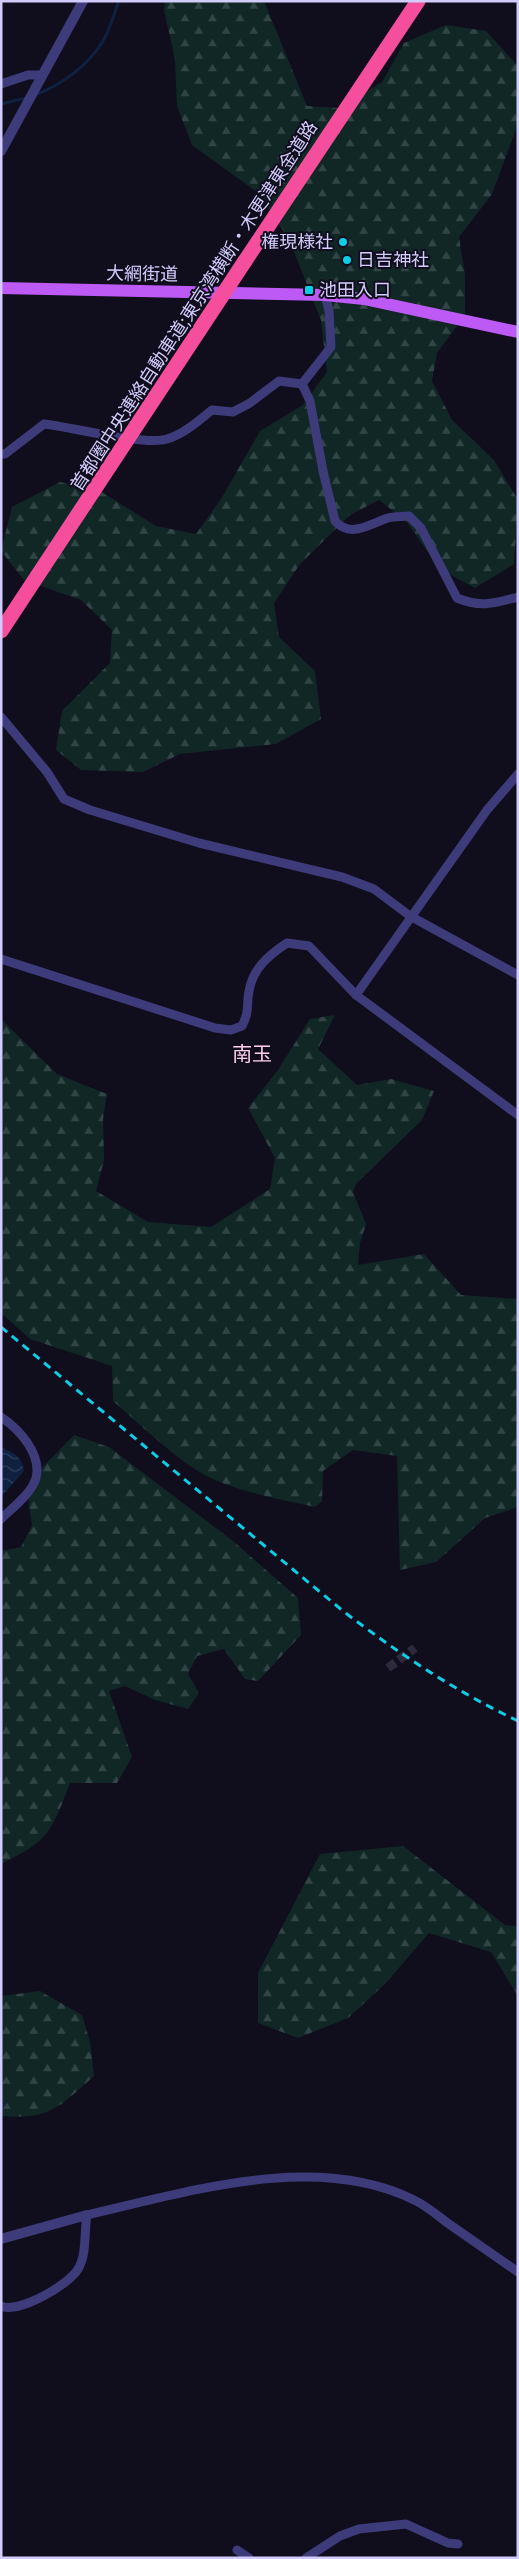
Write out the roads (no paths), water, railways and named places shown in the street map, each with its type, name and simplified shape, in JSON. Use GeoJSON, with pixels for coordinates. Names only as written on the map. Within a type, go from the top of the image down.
{"type":"FeatureCollection","features":[{"type":"Feature","properties":{"kind":"highway","name":"首都圏中央連絡自動車道;東京湾横断・木更津東金道路"},"geometry":{"type":"LineString","coordinates":[[1,632],[418,1]]}},
{"type":"Feature","properties":{"kind":"main road","name":"大網街道"},"geometry":{"type":"LineString","coordinates":[[1,288],[325,295],[364,299],[518,332]]}},
{"type":"Feature","properties":{"kind":"street"},"geometry":{"type":"LineString","coordinates":[[1,151],[24,111],[41,75],[84,1]]}},
{"type":"Feature","properties":{"kind":"street"},"geometry":{"type":"LineString","coordinates":[[1,84],[28,75],[41,75]]}},
{"type":"Feature","properties":{"kind":"street"},"geometry":{"type":"LineString","coordinates":[[302,384],[331,347],[329,311],[325,295]]}},
{"type":"Feature","properties":{"kind":"street"},"geometry":{"type":"LineString","coordinates":[[1,454],[5,454],[44,424],[136,439],[166,440],[187,430],[212,410],[233,412],[250,403],[278,381],[302,384]]}},
{"type":"Feature","properties":{"kind":"street"},"geometry":{"type":"LineString","coordinates":[[302,384],[310,401],[323,471],[335,521],[340,526],[348,529],[361,529],[388,518],[409,516],[421,528],[457,598],[472,604],[491,604],[518,597]]}},
{"type":"Feature","properties":{"kind":"street"},"geometry":{"type":"LineString","coordinates":[[1,717],[47,772],[64,799],[90,810],[199,843],[342,877],[374,889],[410,916],[518,975]]}},
{"type":"Feature","properties":{"kind":"street"},"geometry":{"type":"LineString","coordinates":[[356,994],[487,810],[518,774]]}},
{"type":"Feature","properties":{"kind":"street"},"geometry":{"type":"LineString","coordinates":[[1,959],[215,1028],[231,1030],[242,1026],[249,1012],[249,992],[255,972],[268,956],[287,943],[309,946],[356,994],[518,1115]]}},
{"type":"Feature","properties":{"kind":"street"},"geometry":{"type":"LineString","coordinates":[[1,1417],[18,1429],[24,1437],[36,1464],[36,1478],[28,1490],[1,1519]]}},
{"type":"Feature","properties":{"kind":"street"},"geometry":{"type":"LineString","coordinates":[[1,2239],[87,2216],[207,2188],[262,2178],[346,2180],[395,2192],[416,2201],[518,2272]]}},
{"type":"Feature","properties":{"kind":"street"},"geometry":{"type":"LineString","coordinates":[[1,2306],[8,2309],[26,2306],[69,2279],[79,2269],[87,2216]]}},
{"type":"Feature","properties":{"kind":"street"},"geometry":{"type":"LineString","coordinates":[[306,2558],[346,2534],[359,2529],[406,2524],[448,2543],[458,2544]]}},
{"type":"Feature","properties":{"kind":"street"},"geometry":{"type":"LineString","coordinates":[[238,2550],[249,2558]]}},
{"type":"Feature","properties":{"kind":"water"},"geometry":{"type":"Polygon","coordinates":[[[1,1446],[19,1458],[24,1471],[1,1497],[1,1446]]]}},
{"type":"Feature","properties":{"kind":"waterway"},"geometry":{"type":"LineString","coordinates":[[35,95],[64,80],[90,59],[105,36],[119,1]]}},
{"type":"Feature","properties":{"kind":"waterway"},"geometry":{"type":"LineString","coordinates":[[1,104],[26,98]]}},
{"type":"Feature","properties":{"kind":"waterway"},"geometry":{"type":"LineString","coordinates":[[1,2109],[6,2102]]}},
{"type":"Feature","properties":{"kind":"tunnel"},"geometry":{"type":"LineString","coordinates":[[388,1668],[415,1648]]}},
{"type":"Feature","properties":{"kind":"railway"},"geometry":{"type":"LineString","coordinates":[[1,1327],[343,1611],[385,1642],[428,1670],[472,1697],[518,1721]]}},
{"type":"Feature","properties":{"kind":"place","name":"権現様社"},"geometry":{"type":"Point","coordinates":[343,242]}},
{"type":"Feature","properties":{"kind":"place","name":"日吉神社"},"geometry":{"type":"Point","coordinates":[347,260]}},
{"type":"Feature","properties":{"kind":"place","name":"池田入口"},"geometry":{"type":"Point","coordinates":[309,290]}},
{"type":"Feature","properties":{"kind":"district","name":"南玉"},"geometry":{"type":"Point","coordinates":[252,1054]}}]}
